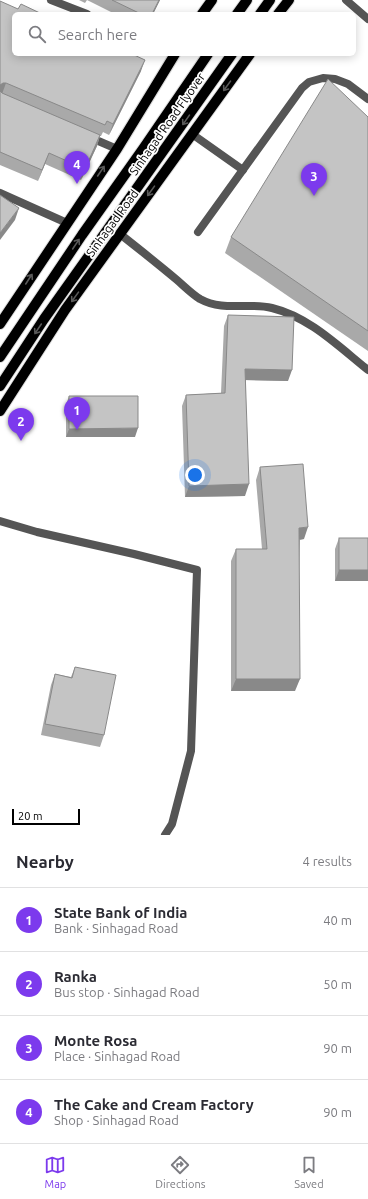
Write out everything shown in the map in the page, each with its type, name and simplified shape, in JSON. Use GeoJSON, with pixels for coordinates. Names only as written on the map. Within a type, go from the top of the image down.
{"type":"FeatureCollection","features":[{"type":"Feature","properties":{"kind":"main road"},"geometry":{"type":"LineString","coordinates":[[203,12],[212,0]]}},
{"type":"Feature","properties":{"kind":"main road"},"geometry":{"type":"LineString","coordinates":[[238,12],[246,0]]}},
{"type":"Feature","properties":{"kind":"main road"},"geometry":{"type":"LineString","coordinates":[[261,12],[270,0]]}},
{"type":"Feature","properties":{"kind":"main road"},"geometry":{"type":"LineString","coordinates":[[280,12],[289,0]]}},
{"type":"Feature","properties":{"kind":"main road"},"geometry":{"type":"LineString","coordinates":[[0,324],[117,149],[174,56]]}},
{"type":"Feature","properties":{"kind":"main road","name":"Sinhagad Road Flyover"},"geometry":{"type":"LineString","coordinates":[[0,357],[82,235],[207,56]]}},
{"type":"Feature","properties":{"kind":"main road","name":"Sinhagad Road Flyover"},"geometry":{"type":"LineString","coordinates":[[0,386],[44,319],[231,56]]}},
{"type":"Feature","properties":{"kind":"main road","name":"Sinhagad Road"},"geometry":{"type":"LineString","coordinates":[[0,411],[65,310],[249,56]]}},
{"type":"Feature","properties":{"kind":"street"},"geometry":{"type":"LineString","coordinates":[[51,0],[82,12]]}},
{"type":"Feature","properties":{"kind":"street"},"geometry":{"type":"LineString","coordinates":[[346,0],[368,20]]}},
{"type":"Feature","properties":{"kind":"street"},"geometry":{"type":"LineString","coordinates":[[198,232],[302,88],[309,82],[323,78],[335,79],[348,84],[368,99]]}},
{"type":"Feature","properties":{"kind":"street"},"geometry":{"type":"LineString","coordinates":[[80,133],[117,149]]}},
{"type":"Feature","properties":{"kind":"street"},"geometry":{"type":"LineString","coordinates":[[192,134],[243,170]]}},
{"type":"Feature","properties":{"kind":"street"},"geometry":{"type":"LineString","coordinates":[[0,193],[67,223]]}},
{"type":"Feature","properties":{"kind":"street"},"geometry":{"type":"LineString","coordinates":[[120,234],[200,299],[218,306],[270,307],[301,318],[368,370]]}},
{"type":"Feature","properties":{"kind":"street"},"geometry":{"type":"LineString","coordinates":[[0,521],[37,532],[196,570],[191,751],[172,824],[165,835]]}},
{"type":"Feature","properties":{"kind":"building"},"geometry":{"type":"Polygon","coordinates":[[[112,0],[159,0],[153,12],[137,12],[112,0]]]}},
{"type":"Feature","properties":{"kind":"building"},"geometry":{"type":"Polygon","coordinates":[[[0,1],[18,9],[21,4],[38,12],[12,12],[12,56],[136,56],[145,60],[113,124],[107,121],[105,125],[6,83],[0,85],[0,1]]]}},
{"type":"Feature","properties":{"kind":"building"},"geometry":{"type":"Polygon","coordinates":[[[328,79],[368,117],[368,331],[231,237],[328,79]]]}},
{"type":"Feature","properties":{"kind":"building"},"geometry":{"type":"Polygon","coordinates":[[[0,91],[100,135],[85,169],[49,153],[42,170],[0,152],[0,91]]]}},
{"type":"Feature","properties":{"kind":"building"},"geometry":{"type":"Polygon","coordinates":[[[0,195],[19,208],[0,233],[0,195]]]}},
{"type":"Feature","properties":{"kind":"building"},"geometry":{"type":"Polygon","coordinates":[[[228,315],[294,317],[292,370],[245,369],[249,484],[189,486],[186,395],[225,393],[228,315]]]}},
{"type":"Feature","properties":{"kind":"building"},"geometry":{"type":"Polygon","coordinates":[[[69,396],[138,396],[138,428],[69,429],[69,396]]]}},
{"type":"Feature","properties":{"kind":"building"},"geometry":{"type":"Polygon","coordinates":[[[303,464],[308,527],[299,528],[300,679],[236,679],[236,549],[267,549],[260,467],[303,464]]]}},
{"type":"Feature","properties":{"kind":"building"},"geometry":{"type":"Polygon","coordinates":[[[339,538],[368,538],[368,570],[339,570],[339,538]]]}},
{"type":"Feature","properties":{"kind":"building"},"geometry":{"type":"Polygon","coordinates":[[[75,667],[116,675],[104,735],[45,724],[55,674],[72,678],[75,667]]]}},
{"type":"Feature","properties":{"kind":"place","name":"The Cake and Cream Factory"},"geometry":{"type":"Point","coordinates":[77,184]}},
{"type":"Feature","properties":{"kind":"place","name":"Monte Rosa"},"geometry":{"type":"Point","coordinates":[314,196]}},
{"type":"Feature","properties":{"kind":"place","name":"State Bank of India"},"geometry":{"type":"Point","coordinates":[77,430]}},
{"type":"Feature","properties":{"kind":"place","name":"Ranka"},"geometry":{"type":"Point","coordinates":[21,441]}}]}
